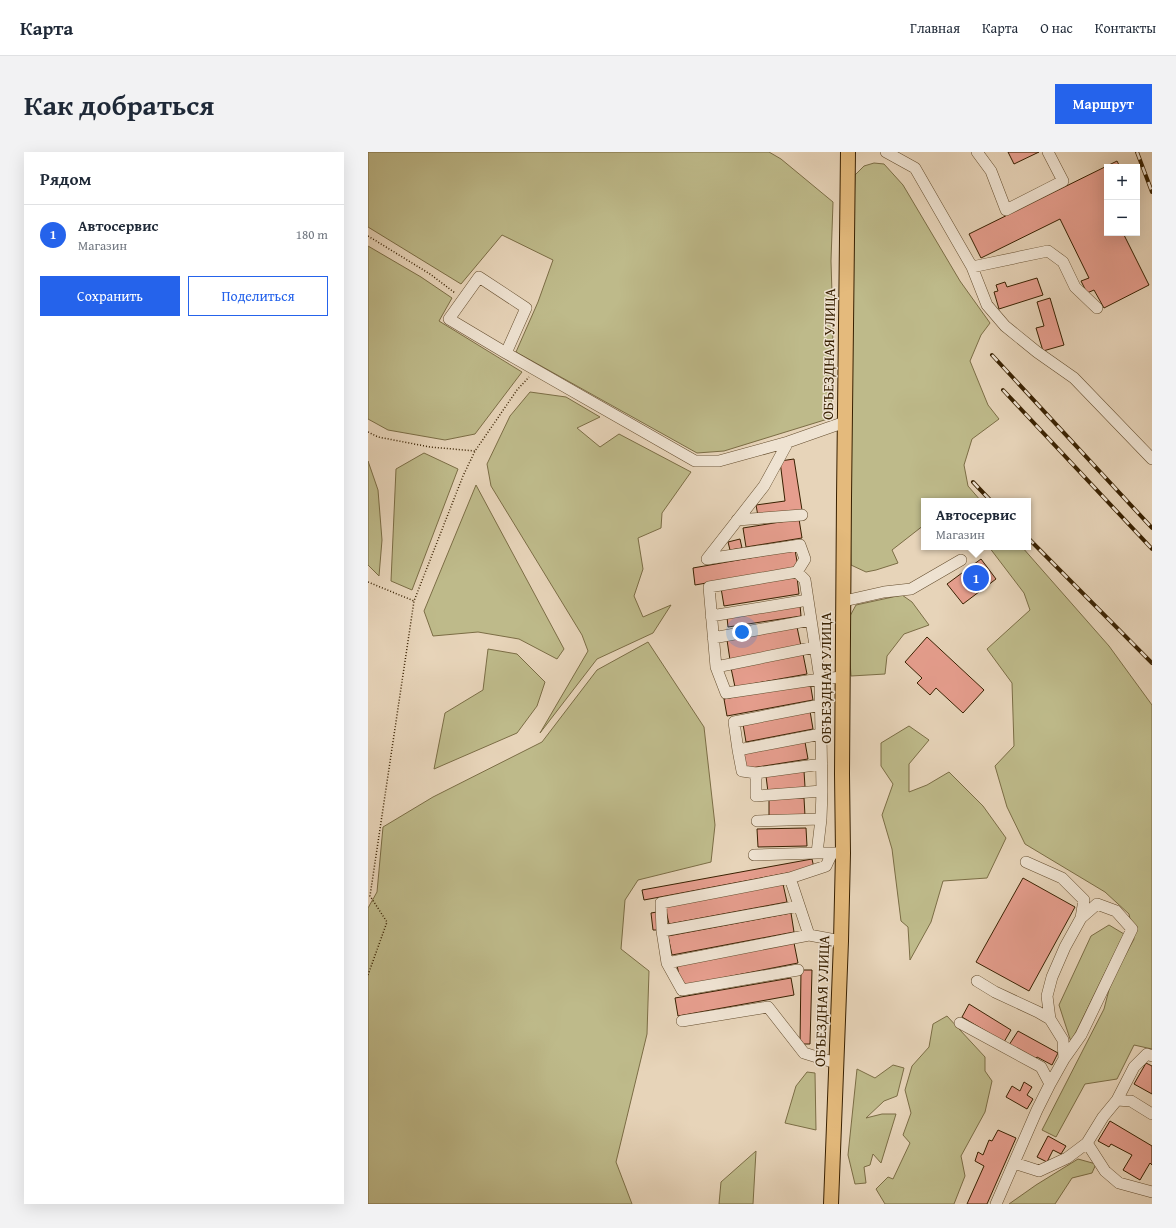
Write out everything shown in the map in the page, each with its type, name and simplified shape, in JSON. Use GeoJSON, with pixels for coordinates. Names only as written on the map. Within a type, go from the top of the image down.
{"type":"FeatureCollection","features":[{"type":"Feature","properties":{"kind":"main road","name":"ОБЪЕЗДНАЯ УЛИЦА"},"geometry":{"type":"LineString","coordinates":[[830,1204],[841,941],[838,853],[842,774],[848,152]]}},
{"type":"Feature","properties":{"kind":"lane"},"geometry":{"type":"LineString","coordinates":[[886,152],[915,168],[947,227],[972,267],[987,304],[1004,326],[1074,378],[1152,459]]}},
{"type":"Feature","properties":{"kind":"lane"},"geometry":{"type":"LineString","coordinates":[[977,152],[990,171],[1006,210],[1063,181],[1048,152]]}},
{"type":"Feature","properties":{"kind":"lane"},"geometry":{"type":"LineString","coordinates":[[972,267],[1048,252],[1063,262],[1075,287],[1097,308]]}},
{"type":"Feature","properties":{"kind":"lane"},"geometry":{"type":"LineString","coordinates":[[506,353],[526,308],[479,277],[449,318],[535,371],[695,461],[719,461],[788,442],[845,422]]}},
{"type":"Feature","properties":{"kind":"lane"},"geometry":{"type":"LineString","coordinates":[[788,442],[764,486],[707,558],[800,545],[805,559],[797,572],[709,587],[716,667],[726,693],[843,677]]}},
{"type":"Feature","properties":{"kind":"lane"},"geometry":{"type":"LineString","coordinates":[[737,520],[802,514]]}},
{"type":"Feature","properties":{"kind":"lane"},"geometry":{"type":"LineString","coordinates":[[844,601],[884,592],[911,588],[961,560]]}},
{"type":"Feature","properties":{"kind":"lane"},"geometry":{"type":"LineString","coordinates":[[797,572],[805,580],[820,679],[822,791],[821,819],[817,852]]}},
{"type":"Feature","properties":{"kind":"lane"},"geometry":{"type":"LineString","coordinates":[[711,616],[808,600]]}},
{"type":"Feature","properties":{"kind":"lane"},"geometry":{"type":"LineString","coordinates":[[713,638],[811,620]]}},
{"type":"Feature","properties":{"kind":"lane"},"geometry":{"type":"LineString","coordinates":[[716,667],[815,647]]}},
{"type":"Feature","properties":{"kind":"lane"},"geometry":{"type":"LineString","coordinates":[[820,705],[734,722],[742,771],[756,773],[822,764]]}},
{"type":"Feature","properties":{"kind":"lane"},"geometry":{"type":"LineString","coordinates":[[738,750],[821,734]]}},
{"type":"Feature","properties":{"kind":"lane"},"geometry":{"type":"LineString","coordinates":[[756,773],[756,796],[822,791]]}},
{"type":"Feature","properties":{"kind":"lane"},"geometry":{"type":"LineString","coordinates":[[757,821],[821,819]]}},
{"type":"Feature","properties":{"kind":"lane"},"geometry":{"type":"LineString","coordinates":[[754,855],[817,852],[838,853]]}},
{"type":"Feature","properties":{"kind":"lane"},"geometry":{"type":"LineString","coordinates":[[798,970],[682,990],[667,963],[662,931],[661,903],[790,878],[826,866],[838,853]]}},
{"type":"Feature","properties":{"kind":"lane"},"geometry":{"type":"LineString","coordinates":[[1026,862],[1062,878],[1084,900],[1081,918],[1065,947],[1052,977],[1047,996],[1050,1019],[1063,1040],[1064,1059]]}},
{"type":"Feature","properties":{"kind":"lane"},"geometry":{"type":"LineString","coordinates":[[790,878],[808,935]]}},
{"type":"Feature","properties":{"kind":"lane"},"geometry":{"type":"LineString","coordinates":[[996,1204],[1037,1110],[1064,1059],[1081,1035],[1132,929],[1116,911],[1097,904],[1081,918]]}},
{"type":"Feature","properties":{"kind":"lane"},"geometry":{"type":"LineString","coordinates":[[662,931],[799,906]]}},
{"type":"Feature","properties":{"kind":"lane"},"geometry":{"type":"LineString","coordinates":[[667,963],[808,935],[841,941]]}},
{"type":"Feature","properties":{"kind":"lane"},"geometry":{"type":"LineString","coordinates":[[977,982],[994,992],[1050,1019]]}},
{"type":"Feature","properties":{"kind":"lane"},"geometry":{"type":"LineString","coordinates":[[682,1020],[768,1007],[804,1054],[836,1063]]}},
{"type":"Feature","properties":{"kind":"lane"},"geometry":{"type":"LineString","coordinates":[[960,1022],[1041,1067],[1050,1084]]}},
{"type":"Feature","properties":{"kind":"lane"},"geometry":{"type":"LineString","coordinates":[[1014,1163],[1039,1171],[1067,1158],[1087,1143],[1103,1117],[1117,1100],[1134,1067],[1147,1054],[1152,1056]]}},
{"type":"Feature","properties":{"kind":"lane"},"geometry":{"type":"LineString","coordinates":[[1117,1100],[1131,1101],[1152,1114]]}},
{"type":"Feature","properties":{"kind":"lane"},"geometry":{"type":"LineString","coordinates":[[1087,1143],[1105,1171],[1119,1182],[1152,1192]]}},
{"type":"Feature","properties":{"kind":"path"},"geometry":{"type":"LineString","coordinates":[[368,236],[430,274],[463,299]]}},
{"type":"Feature","properties":{"kind":"path"},"geometry":{"type":"LineString","coordinates":[[368,975],[387,922],[370,896],[414,601],[463,476],[475,451],[517,390],[535,371]]}},
{"type":"Feature","properties":{"kind":"path"},"geometry":{"type":"LineString","coordinates":[[368,432],[378,437],[430,446],[475,451]]}},
{"type":"Feature","properties":{"kind":"path"},"geometry":{"type":"LineString","coordinates":[[368,582],[414,601]]}},
{"type":"Feature","properties":{"kind":"shaded area"},"geometry":{"type":"Polygon","coordinates":[[[368,152],[769,152],[781,159],[833,202],[831,261],[833,327],[831,418],[724,451],[697,453],[516,352],[538,302],[553,260],[502,235],[461,284],[368,227],[368,152]]]}},
{"type":"Feature","properties":{"kind":"shaded area"},"geometry":{"type":"Polygon","coordinates":[[[874,163],[884,164],[903,185],[960,281],[990,323],[981,335],[970,361],[988,405],[999,419],[972,439],[964,465],[968,486],[978,498],[921,498],[921,527],[892,550],[898,563],[866,572],[851,565],[849,468],[855,175],[864,166],[874,163]]]}},
{"type":"Feature","properties":{"kind":"shaded area"},"geometry":{"type":"Polygon","coordinates":[[[368,246],[421,277],[452,298],[439,321],[522,372],[475,434],[445,440],[388,430],[368,419],[368,246]]]}},
{"type":"Feature","properties":{"kind":"shaded area"},"geometry":{"type":"Polygon","coordinates":[[[530,392],[566,397],[600,417],[577,428],[600,447],[619,434],[691,472],[662,513],[661,528],[638,538],[643,569],[634,596],[643,617],[671,605],[653,633],[597,659],[540,733],[588,651],[582,635],[491,486],[487,464],[510,416],[530,392]]]}},
{"type":"Feature","properties":{"kind":"shaded area"},"geometry":{"type":"Polygon","coordinates":[[[424,453],[458,469],[412,590],[391,581],[396,469],[424,453]]]}},
{"type":"Feature","properties":{"kind":"shaded area"},"geometry":{"type":"Polygon","coordinates":[[[368,461],[378,490],[382,540],[379,576],[368,565],[368,461]]]}},
{"type":"Feature","properties":{"kind":"shaded area"},"geometry":{"type":"Polygon","coordinates":[[[476,485],[564,649],[557,659],[519,639],[478,632],[433,636],[424,611],[476,485]]]}},
{"type":"Feature","properties":{"kind":"shaded area"},"geometry":{"type":"Polygon","coordinates":[[[991,550],[1025,550],[1109,646],[1152,705],[1152,1049],[1134,1045],[1117,1079],[1085,1084],[1056,1137],[1042,1130],[1104,1009],[1111,982],[1134,939],[1129,914],[1105,892],[1025,844],[1007,807],[995,766],[1014,746],[1012,683],[987,649],[1030,610],[1024,593],[991,550]]]}},
{"type":"Feature","properties":{"kind":"shaded area"},"geometry":{"type":"Polygon","coordinates":[[[902,595],[912,602],[929,625],[904,634],[887,656],[885,674],[851,676],[849,647],[850,616],[856,605],[902,595]]]}},
{"type":"Feature","properties":{"kind":"shaded area"},"geometry":{"type":"Polygon","coordinates":[[[648,642],[704,727],[715,825],[711,862],[638,880],[625,900],[621,949],[649,971],[647,1034],[616,1162],[632,1204],[368,1204],[368,908],[377,892],[383,827],[433,797],[542,742],[597,670],[648,642]]]}},
{"type":"Feature","properties":{"kind":"shaded area"},"geometry":{"type":"Polygon","coordinates":[[[488,649],[517,654],[545,682],[537,706],[517,733],[434,769],[445,713],[483,690],[488,649]]]}},
{"type":"Feature","properties":{"kind":"shaded area"},"geometry":{"type":"Polygon","coordinates":[[[909,726],[929,740],[909,764],[909,792],[927,785],[949,772],[983,806],[1006,838],[987,878],[943,881],[931,922],[910,960],[908,927],[901,921],[892,849],[882,815],[893,784],[881,766],[881,743],[909,726]]]}},
{"type":"Feature","properties":{"kind":"shaded area"},"geometry":{"type":"Polygon","coordinates":[[[1109,925],[1124,934],[1071,1042],[1059,1005],[1091,936],[1109,925]]]}},
{"type":"Feature","properties":{"kind":"shaded area"},"geometry":{"type":"Polygon","coordinates":[[[947,1016],[985,1057],[985,1071],[992,1081],[985,1112],[961,1156],[965,1176],[954,1204],[885,1204],[876,1189],[888,1177],[893,1179],[910,1143],[903,1135],[911,1113],[905,1090],[912,1066],[929,1047],[933,1024],[947,1016]]]}},
{"type":"Feature","properties":{"kind":"shaded area"},"geometry":{"type":"Polygon","coordinates":[[[893,1065],[904,1068],[897,1096],[884,1101],[866,1118],[882,1114],[896,1114],[881,1163],[873,1154],[870,1165],[864,1167],[866,1183],[855,1184],[848,1155],[857,1069],[875,1078],[893,1065]]]}},
{"type":"Feature","properties":{"kind":"shaded area"},"geometry":{"type":"Polygon","coordinates":[[[807,1072],[815,1073],[816,1130],[785,1123],[796,1086],[807,1072]]]}},
{"type":"Feature","properties":{"kind":"shaded area"},"geometry":{"type":"Polygon","coordinates":[[[756,1151],[753,1204],[719,1204],[721,1182],[756,1151]]]}},
{"type":"Feature","properties":{"kind":"shaded area"},"geometry":{"type":"Polygon","coordinates":[[[1078,1159],[1096,1164],[1092,1173],[1072,1178],[1055,1204],[1009,1204],[1036,1185],[1078,1159]]]}},
{"type":"Feature","properties":{"kind":"building"},"geometry":{"type":"Polygon","coordinates":[[[1008,152],[1039,152],[1014,164],[1008,152]]]}},
{"type":"Feature","properties":{"kind":"building"},"geometry":{"type":"Polygon","coordinates":[[[1117,161],[1118,164],[1111,164],[1117,161]]]}},
{"type":"Feature","properties":{"kind":"building"},"geometry":{"type":"Polygon","coordinates":[[[1104,167],[1104,236],[1124,236],[1149,285],[1104,308],[1094,290],[1087,293],[1081,281],[1089,278],[1060,219],[981,258],[969,234],[1104,167]]]}},
{"type":"Feature","properties":{"kind":"building"},"geometry":{"type":"Polygon","coordinates":[[[1037,278],[1043,295],[999,309],[994,292],[998,291],[996,285],[1005,282],[1007,287],[1037,278]]]}},
{"type":"Feature","properties":{"kind":"building"},"geometry":{"type":"Polygon","coordinates":[[[1050,298],[1064,345],[1043,351],[1036,328],[1044,326],[1037,302],[1050,298]]]}},
{"type":"Feature","properties":{"kind":"building"},"geometry":{"type":"Polygon","coordinates":[[[794,459],[802,510],[758,516],[756,505],[785,501],[780,461],[794,459]]]}},
{"type":"Feature","properties":{"kind":"building"},"geometry":{"type":"Polygon","coordinates":[[[799,519],[802,538],[746,547],[743,528],[799,519]]]}},
{"type":"Feature","properties":{"kind":"building"},"geometry":{"type":"Polygon","coordinates":[[[740,539],[742,548],[730,550],[728,542],[740,539]]]}},
{"type":"Feature","properties":{"kind":"building"},"geometry":{"type":"Polygon","coordinates":[[[795,550],[798,567],[695,585],[693,568],[795,550]]]}},
{"type":"Feature","properties":{"kind":"building"},"geometry":{"type":"Polygon","coordinates":[[[981,559],[996,579],[963,604],[947,584],[981,559]]]}},
{"type":"Feature","properties":{"kind":"building"},"geometry":{"type":"Polygon","coordinates":[[[797,577],[799,594],[724,606],[721,588],[797,577]]]}},
{"type":"Feature","properties":{"kind":"building"},"geometry":{"type":"Polygon","coordinates":[[[800,605],[801,616],[728,627],[727,617],[800,605]]]}},
{"type":"Feature","properties":{"kind":"building"},"geometry":{"type":"Polygon","coordinates":[[[797,627],[801,646],[730,660],[727,640],[797,627]]]}},
{"type":"Feature","properties":{"kind":"building"},"geometry":{"type":"Polygon","coordinates":[[[927,637],[984,690],[963,713],[936,688],[930,695],[917,683],[922,678],[905,662],[927,637]]]}},
{"type":"Feature","properties":{"kind":"building"},"geometry":{"type":"Polygon","coordinates":[[[803,654],[807,674],[735,687],[731,668],[803,654]]]}},
{"type":"Feature","properties":{"kind":"building"},"geometry":{"type":"Polygon","coordinates":[[[810,682],[813,700],[727,716],[724,699],[810,682]]]}},
{"type":"Feature","properties":{"kind":"building"},"geometry":{"type":"Polygon","coordinates":[[[810,711],[813,729],[746,742],[743,724],[810,711]]]}},
{"type":"Feature","properties":{"kind":"building"},"geometry":{"type":"Polygon","coordinates":[[[805,742],[808,759],[745,769],[743,752],[805,742]]]}},
{"type":"Feature","properties":{"kind":"building"},"geometry":{"type":"Polygon","coordinates":[[[804,771],[805,787],[768,792],[766,776],[804,771]]]}},
{"type":"Feature","properties":{"kind":"building"},"geometry":{"type":"Polygon","coordinates":[[[804,798],[805,816],[769,817],[769,799],[804,798]]]}},
{"type":"Feature","properties":{"kind":"building"},"geometry":{"type":"Polygon","coordinates":[[[806,828],[807,846],[758,847],[757,829],[806,828]]]}},
{"type":"Feature","properties":{"kind":"building"},"geometry":{"type":"Polygon","coordinates":[[[812,859],[814,868],[644,900],[642,890],[812,859]]]}},
{"type":"Feature","properties":{"kind":"building"},"geometry":{"type":"Polygon","coordinates":[[[1023,878],[1075,907],[1029,991],[976,962],[1023,878]]]}},
{"type":"Feature","properties":{"kind":"building"},"geometry":{"type":"Polygon","coordinates":[[[783,884],[787,902],[669,924],[665,906],[783,884]]]}},
{"type":"Feature","properties":{"kind":"building"},"geometry":{"type":"Polygon","coordinates":[[[657,912],[659,930],[653,930],[651,913],[657,912]]]}},
{"type":"Feature","properties":{"kind":"building"},"geometry":{"type":"Polygon","coordinates":[[[791,913],[794,932],[672,955],[668,936],[791,913]]]}},
{"type":"Feature","properties":{"kind":"building"},"geometry":{"type":"Polygon","coordinates":[[[794,943],[798,963],[681,986],[677,965],[794,943]]]}},
{"type":"Feature","properties":{"kind":"building"},"geometry":{"type":"Polygon","coordinates":[[[801,970],[812,970],[810,1044],[800,1044],[801,970]]]}},
{"type":"Feature","properties":{"kind":"building"},"geometry":{"type":"Polygon","coordinates":[[[791,978],[794,995],[678,1016],[675,998],[791,978]]]}},
{"type":"Feature","properties":{"kind":"building"},"geometry":{"type":"Polygon","coordinates":[[[969,1004],[1011,1030],[1004,1042],[962,1017],[969,1004]]]}},
{"type":"Feature","properties":{"kind":"building"},"geometry":{"type":"Polygon","coordinates":[[[1018,1031],[1058,1053],[1052,1065],[1037,1057],[1035,1059],[1009,1045],[1018,1031]]]}},
{"type":"Feature","properties":{"kind":"building"},"geometry":{"type":"Polygon","coordinates":[[[1146,1063],[1152,1066],[1152,1094],[1134,1084],[1146,1063]]]}},
{"type":"Feature","properties":{"kind":"building"},"geometry":{"type":"Polygon","coordinates":[[[1024,1082],[1032,1087],[1027,1095],[1033,1099],[1027,1109],[1006,1097],[1012,1086],[1020,1091],[1024,1082]]]}},
{"type":"Feature","properties":{"kind":"building"},"geometry":{"type":"Polygon","coordinates":[[[1110,1121],[1152,1146],[1152,1165],[1150,1163],[1140,1180],[1123,1170],[1132,1155],[1111,1144],[1109,1147],[1098,1141],[1110,1121]]]}},
{"type":"Feature","properties":{"kind":"building"},"geometry":{"type":"Polygon","coordinates":[[[998,1130],[1016,1138],[987,1204],[967,1204],[984,1166],[975,1161],[978,1152],[983,1155],[989,1140],[992,1141],[998,1130]]]}},
{"type":"Feature","properties":{"kind":"building"},"geometry":{"type":"Polygon","coordinates":[[[1048,1136],[1066,1146],[1061,1154],[1053,1150],[1047,1162],[1037,1157],[1048,1136]]]}},
{"type":"Feature","properties":{"kind":"railway"},"geometry":{"type":"LineString","coordinates":[[1137,152],[1152,192]]}},
{"type":"Feature","properties":{"kind":"railway"},"geometry":{"type":"LineString","coordinates":[[992,355],[1152,528]]}},
{"type":"Feature","properties":{"kind":"railway"},"geometry":{"type":"LineString","coordinates":[[1003,390],[1152,549]]}},
{"type":"Feature","properties":{"kind":"railway"},"geometry":{"type":"LineString","coordinates":[[973,482],[988,498]]}},
{"type":"Feature","properties":{"kind":"railway"},"geometry":{"type":"LineString","coordinates":[[1031,541],[1152,663]]}},
{"type":"Feature","properties":{"kind":"place","name":"Автосервис"},"geometry":{"type":"Point","coordinates":[976,578]}}]}
